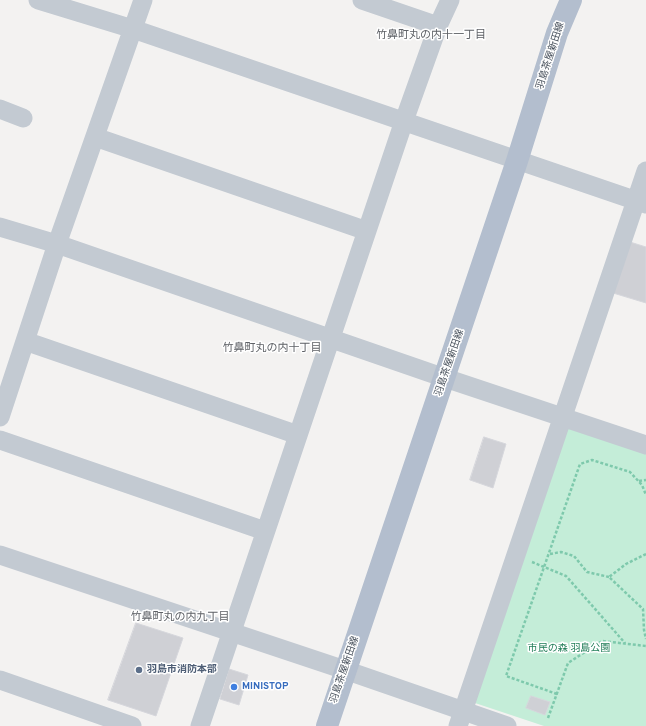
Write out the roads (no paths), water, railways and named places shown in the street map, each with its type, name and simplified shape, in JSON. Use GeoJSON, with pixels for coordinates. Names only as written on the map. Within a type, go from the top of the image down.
{"type":"FeatureCollection","features":[{"type":"Feature","properties":{"kind":"main road","name":"羽島茶屋新田線"},"geometry":{"type":"LineString","coordinates":[[327,726],[445,378],[517,161],[557,33],[571,0]]}},
{"type":"Feature","properties":{"kind":"street"},"geometry":{"type":"LineString","coordinates":[[38,0],[133,29],[641,202]]}},
{"type":"Feature","properties":{"kind":"street"},"geometry":{"type":"LineString","coordinates":[[0,417],[57,244],[143,0]]}},
{"type":"Feature","properties":{"kind":"street"},"geometry":{"type":"LineString","coordinates":[[362,0],[438,26]]}},
{"type":"Feature","properties":{"kind":"street"},"geometry":{"type":"LineString","coordinates":[[200,726],[404,122],[438,26],[450,0]]}},
{"type":"Feature","properties":{"kind":"street"},"geometry":{"type":"LineString","coordinates":[[0,109],[23,118]]}},
{"type":"Feature","properties":{"kind":"street"},"geometry":{"type":"LineString","coordinates":[[95,137],[367,231]]}},
{"type":"Feature","properties":{"kind":"street"},"geometry":{"type":"LineString","coordinates":[[460,719],[562,416],[641,202],[646,171]]}},
{"type":"Feature","properties":{"kind":"street"},"geometry":{"type":"LineString","coordinates":[[0,227],[57,244],[445,378],[646,445]]}},
{"type":"Feature","properties":{"kind":"street"},"geometry":{"type":"LineString","coordinates":[[25,341],[298,435]]}},
{"type":"Feature","properties":{"kind":"street"},"geometry":{"type":"LineString","coordinates":[[0,440],[265,531]]}},
{"type":"Feature","properties":{"kind":"street"},"geometry":{"type":"LineString","coordinates":[[0,556],[345,670],[460,719],[507,726]]}},
{"type":"Feature","properties":{"kind":"street"},"geometry":{"type":"LineString","coordinates":[[0,680],[132,726]]}},
{"type":"Feature","properties":{"kind":"place","name":"羽島市消防本部"},"geometry":{"type":"Point","coordinates":[139,670]}},
{"type":"Feature","properties":{"kind":"place","name":"MINISTOP"},"geometry":{"type":"Point","coordinates":[234,687]}},
{"type":"Feature","properties":{"kind":"district","name":"竹鼻町丸の内十一丁目"},"geometry":{"type":"Point","coordinates":[431,36]}},
{"type":"Feature","properties":{"kind":"district","name":"竹鼻町丸の内十丁目"},"geometry":{"type":"Point","coordinates":[272,349]}},
{"type":"Feature","properties":{"kind":"district","name":"竹鼻町丸の内九丁目"},"geometry":{"type":"Point","coordinates":[180,618]}},
{"type":"Feature","properties":{"kind":"park label","name":"市民の森 羽島公園"},"geometry":{"type":"Point","coordinates":[569,649]}}]}
